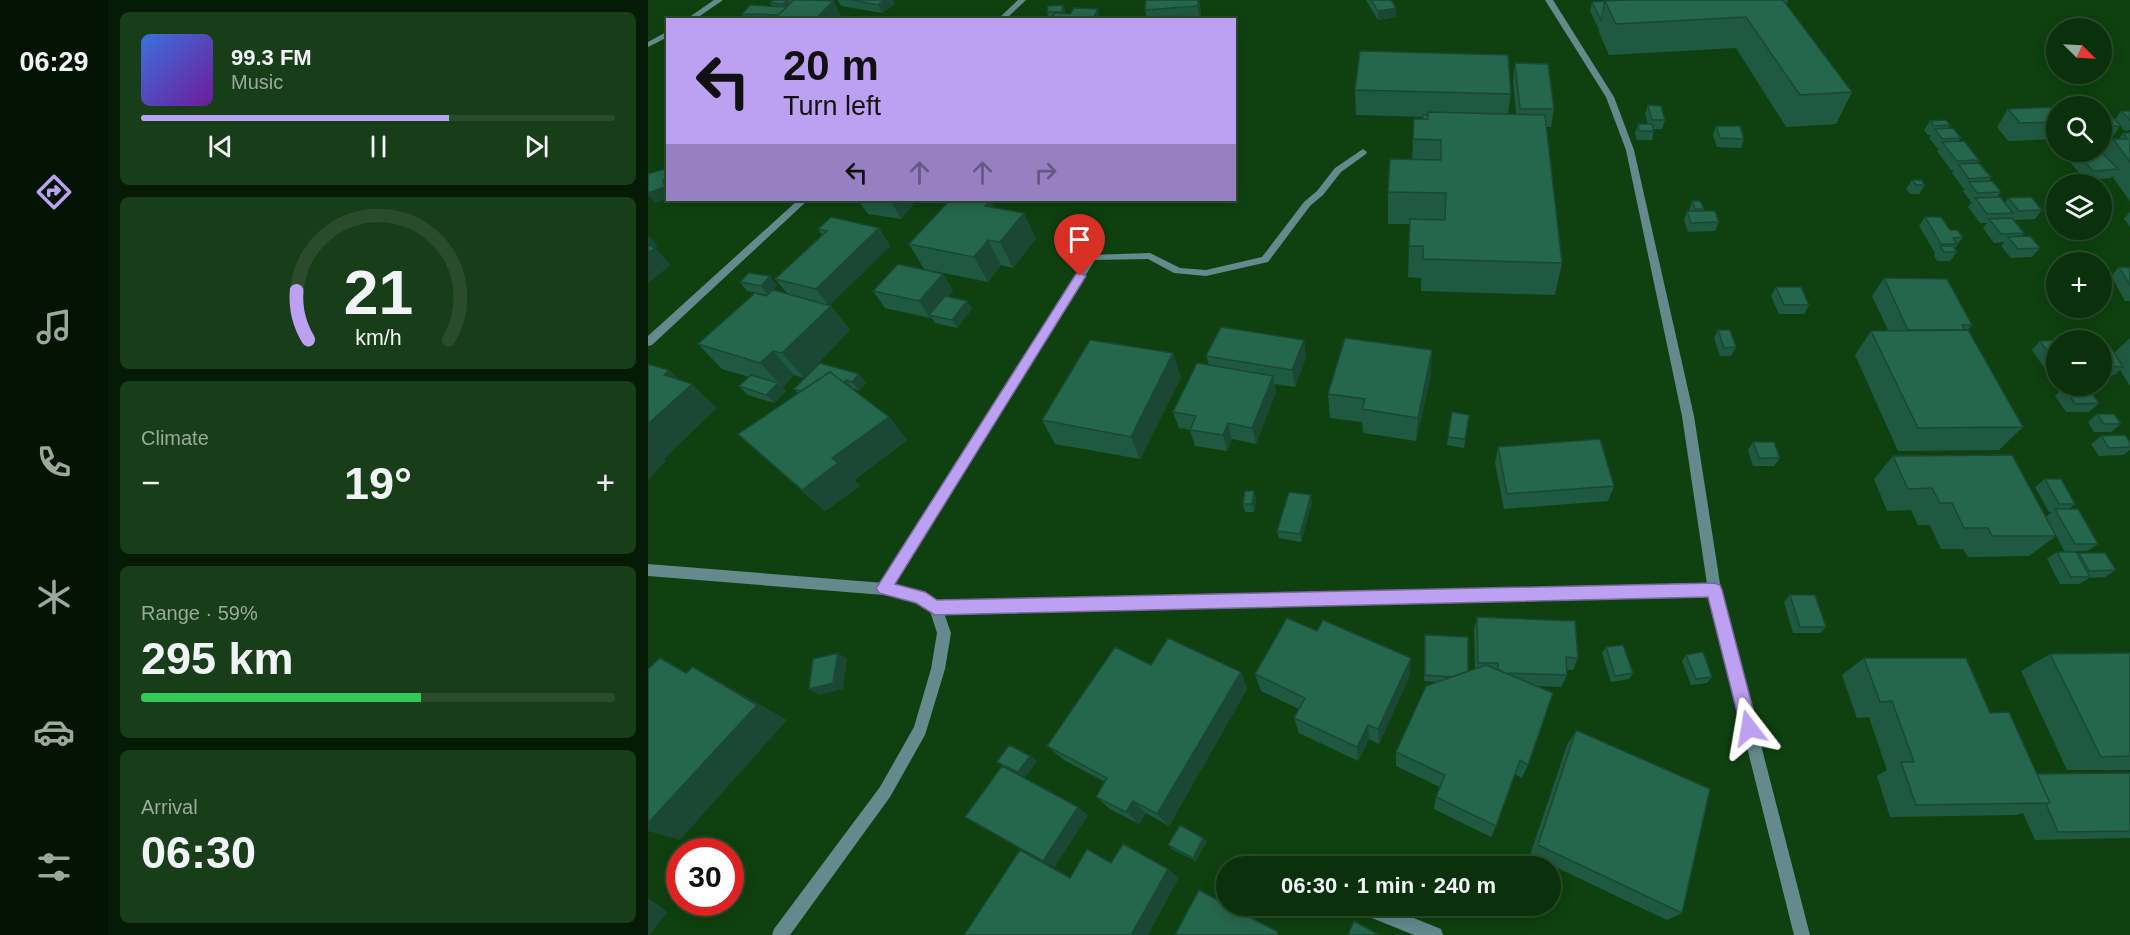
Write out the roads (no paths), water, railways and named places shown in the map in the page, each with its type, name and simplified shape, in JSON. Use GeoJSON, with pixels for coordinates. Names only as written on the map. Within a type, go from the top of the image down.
{"type":"FeatureCollection","features":[{"type":"Feature","properties":{"kind":"street"},"geometry":{"type":"LineString","coordinates":[[691,18],[718,0]]}},
{"type":"Feature","properties":{"kind":"street"},"geometry":{"type":"LineString","coordinates":[[1002,18],[1022,0]]}},
{"type":"Feature","properties":{"kind":"street"},"geometry":{"type":"LineString","coordinates":[[1549,0],[1610,97],[1630,150],[1688,416],[1714,590],[1802,935]]}},
{"type":"Feature","properties":{"kind":"street"},"geometry":{"type":"LineString","coordinates":[[648,45],[666,34]]}},
{"type":"Feature","properties":{"kind":"street"},"geometry":{"type":"LineString","coordinates":[[884,588],[1092,257],[1150,256],[1178,271],[1206,273],[1265,260],[1306,204],[1320,193],[1338,170],[1363,152]]}},
{"type":"Feature","properties":{"kind":"street"},"geometry":{"type":"LineString","coordinates":[[648,342],[802,201]]}},
{"type":"Feature","properties":{"kind":"street"},"geometry":{"type":"LineString","coordinates":[[648,570],[884,588],[920,597],[935,608],[944,633],[938,669],[920,730],[885,792],[780,935]]}},
{"type":"Feature","properties":{"kind":"street"},"geometry":{"type":"LineString","coordinates":[[935,608],[1714,590]]}},
{"type":"Feature","properties":{"kind":"street"},"geometry":{"type":"LineString","coordinates":[[1388,916],[1435,935]]}}]}
